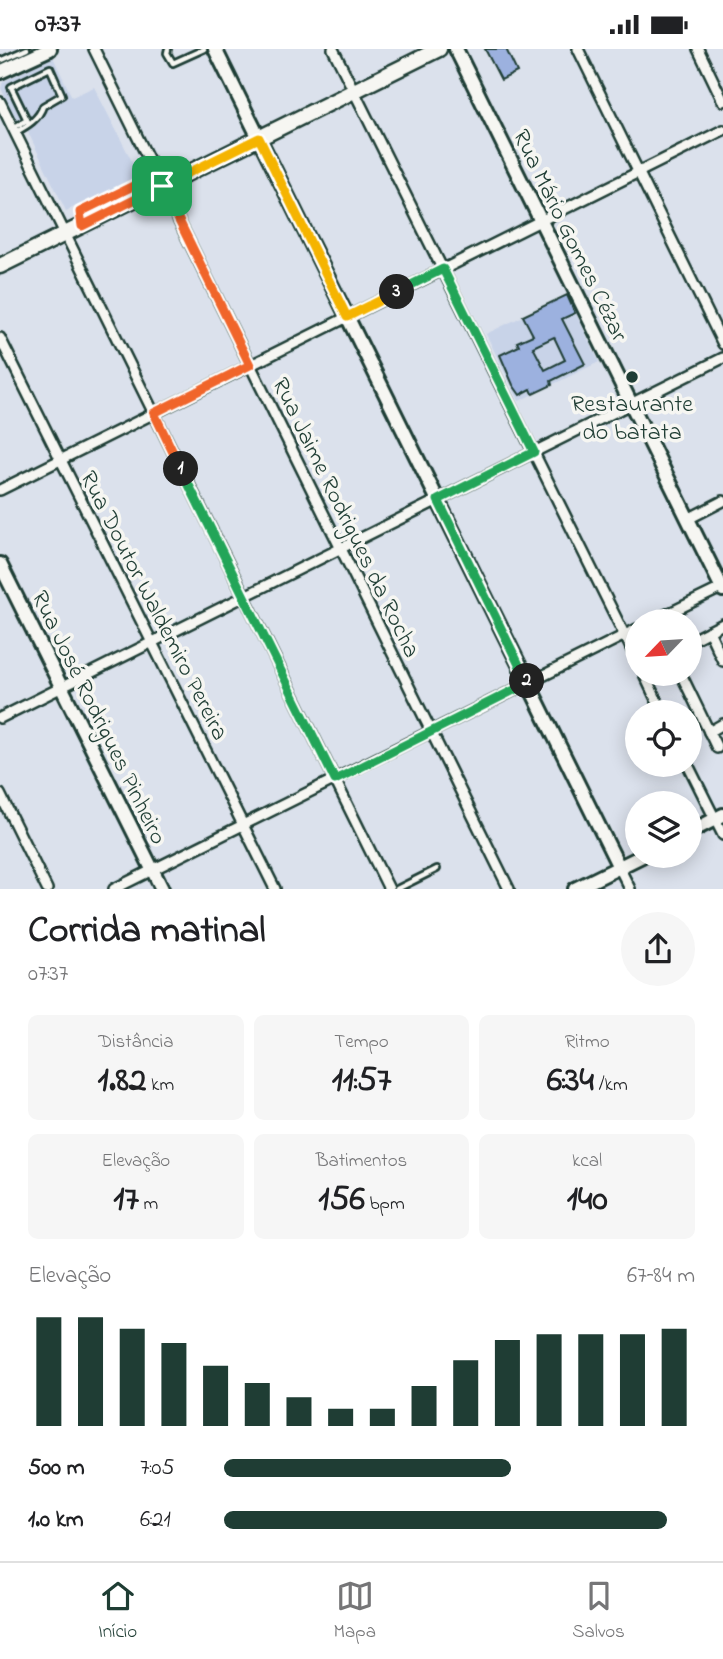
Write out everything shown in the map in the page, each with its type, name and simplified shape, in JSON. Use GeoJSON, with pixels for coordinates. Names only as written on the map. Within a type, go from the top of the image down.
{"type":"FeatureCollection","features":[{"type":"Feature","properties":{"kind":"main road"},"geometry":{"type":"LineString","coordinates":[[0,266],[439,49]]}},
{"type":"Feature","properties":{"kind":"street"},"geometry":{"type":"LineString","coordinates":[[0,72],[50,49]]}},
{"type":"Feature","properties":{"kind":"street","name":"Rua Jaime Rodrigues da Rocha"},"geometry":{"type":"LineString","coordinates":[[94,49],[509,889]]}},
{"type":"Feature","properties":{"kind":"street"},"geometry":{"type":"LineString","coordinates":[[215,49],[629,889]]}},
{"type":"Feature","properties":{"kind":"street"},"geometry":{"type":"LineString","coordinates":[[114,889],[625,635],[334,49]]}},
{"type":"Feature","properties":{"kind":"street","name":"Rua Mário Gomes Cézar"},"geometry":{"type":"LineString","coordinates":[[456,49],[723,588]]}},
{"type":"Feature","properties":{"kind":"street"},"geometry":{"type":"LineString","coordinates":[[578,49],[723,344]]}},
{"type":"Feature","properties":{"kind":"street"},"geometry":{"type":"LineString","coordinates":[[698,49],[723,101]]}},
{"type":"Feature","properties":{"kind":"street"},"geometry":{"type":"LineString","coordinates":[[0,102],[389,889]]}},
{"type":"Feature","properties":{"kind":"street"},"geometry":{"type":"LineString","coordinates":[[0,489],[723,130]]}},
{"type":"Feature","properties":{"kind":"street","name":"Rua Doutor Waldemiro Pereira"},"geometry":{"type":"LineString","coordinates":[[0,338],[275,889]]}},
{"type":"Feature","properties":{"kind":"street"},"geometry":{"type":"LineString","coordinates":[[0,718],[723,358]]}},
{"type":"Feature","properties":{"kind":"street"},"geometry":{"type":"LineString","coordinates":[[688,519],[723,501]]}},
{"type":"Feature","properties":{"kind":"street","name":"Rua José Rodrigues Pinheiro"},"geometry":{"type":"LineString","coordinates":[[0,563],[162,889]]}},
{"type":"Feature","properties":{"kind":"street"},"geometry":{"type":"LineString","coordinates":[[678,609],[723,588]]}},
{"type":"Feature","properties":{"kind":"street"},"geometry":{"type":"LineString","coordinates":[[702,635],[723,624]]}},
{"type":"Feature","properties":{"kind":"street"},"geometry":{"type":"LineString","coordinates":[[709,631],[723,661]]}},
{"type":"Feature","properties":{"kind":"street"},"geometry":{"type":"LineString","coordinates":[[687,686],[717,748]]}},
{"type":"Feature","properties":{"kind":"street"},"geometry":{"type":"LineString","coordinates":[[709,732],[723,725]]}},
{"type":"Feature","properties":{"kind":"street"},"geometry":{"type":"LineString","coordinates":[[695,777],[719,817],[723,835]]}},
{"type":"Feature","properties":{"kind":"street"},"geometry":{"type":"LineString","coordinates":[[0,794],[47,889]]}},
{"type":"Feature","properties":{"kind":"street"},"geometry":{"type":"LineString","coordinates":[[702,826],[719,817]]}},
{"type":"Feature","properties":{"kind":"street"},"geometry":{"type":"LineString","coordinates":[[575,889],[625,864]]}},
{"type":"Feature","properties":{"kind":"lane"},"geometry":{"type":"LineString","coordinates":[[0,61],[27,49]]}},
{"type":"Feature","properties":{"kind":"lane"},"geometry":{"type":"LineString","coordinates":[[168,49],[167,53],[173,63],[204,49]]}},
{"type":"Feature","properties":{"kind":"lane"},"geometry":{"type":"LineString","coordinates":[[14,130],[28,122],[42,111],[43,106],[62,95],[50,68],[11,87],[28,122]]}},
{"type":"Feature","properties":{"kind":"lane"},"geometry":{"type":"LineString","coordinates":[[82,226],[80,212],[122,188],[137,184],[148,193]]}},
{"type":"Feature","properties":{"kind":"lane"},"geometry":{"type":"LineString","coordinates":[[397,889],[437,869]]}},
{"type":"Feature","properties":{"kind":"shaded area"},"geometry":{"type":"Polygon","coordinates":[[[53,57],[72,97],[94,87],[139,175],[66,211],[27,130],[22,131],[1,88],[3,82],[53,57]]]}},
{"type":"Feature","properties":{"kind":"shaded area"},"geometry":{"type":"Polygon","coordinates":[[[567,295],[599,362],[519,401],[486,334],[567,295]]]}},
{"type":"Feature","properties":{"kind":"building"},"geometry":{"type":"Polygon","coordinates":[[[485,49],[506,49],[517,72],[501,80],[485,49]]]}},
{"type":"Feature","properties":{"kind":"building"},"geometry":{"type":"Polygon","coordinates":[[[567,295],[575,313],[562,319],[585,364],[551,381],[552,385],[533,394],[531,389],[520,395],[500,355],[519,346],[517,342],[533,335],[523,316],[567,295]],[[554,337],[533,347],[545,370],[565,360],[554,337]]]}},
{"type":"Feature","properties":{"kind":"place","name":"Restaurante do batata"},"geometry":{"type":"Point","coordinates":[632,377]}},
{"type":"Feature","properties":{"kind":"route"},"geometry":{"type":"LineString","coordinates":[[162,186],[148,193],[137,184],[93,205],[80,212],[82,226],[162,186],[250,365],[154,413],[335,780],[528,683],[438,500],[534,452],[443,269],[347,317],[259,138],[162,186]]}}]}
